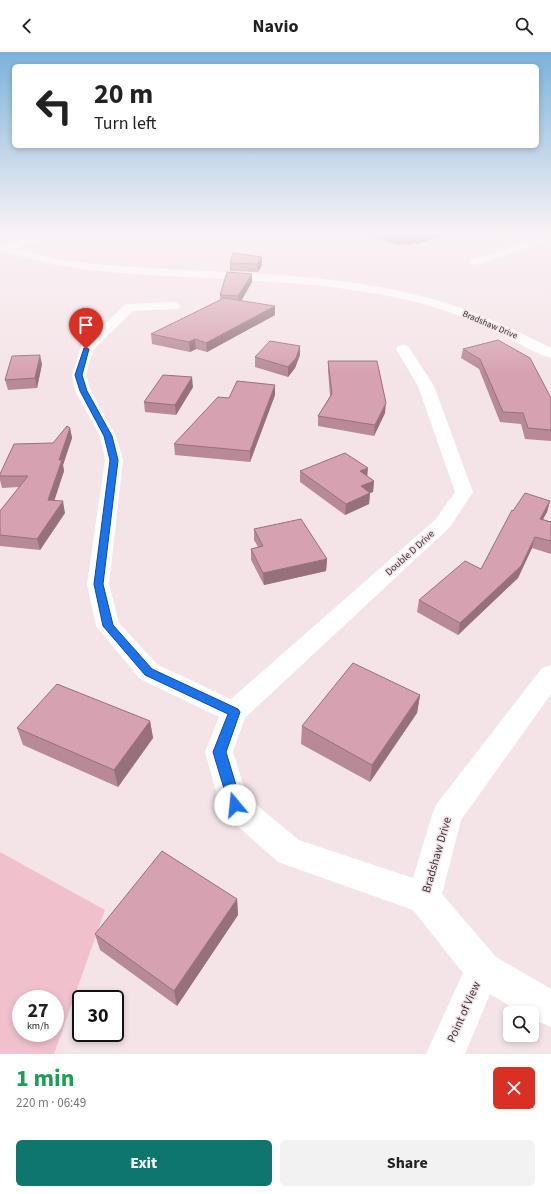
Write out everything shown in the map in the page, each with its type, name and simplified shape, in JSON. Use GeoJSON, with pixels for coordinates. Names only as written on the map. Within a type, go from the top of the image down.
{"type":"FeatureCollection","features":[{"type":"Feature","properties":{"kind":"street","name":"Bradshaw Drive"},"geometry":{"type":"LineString","coordinates":[[290,281],[354,286],[404,295],[443,306],[499,327],[551,354]]}},
{"type":"Feature","properties":{"kind":"street"},"geometry":{"type":"LineString","coordinates":[[174,306],[130,307],[86,349],[79,375],[83,391],[108,436],[114,460],[98,584],[108,626],[148,672],[234,712],[220,752],[235,805],[289,852],[424,898]]}},
{"type":"Feature","properties":{"kind":"street","name":"Double D Drive"},"geometry":{"type":"LineString","coordinates":[[234,712],[443,523],[464,492],[426,386],[403,349]]}},
{"type":"Feature","properties":{"kind":"street","name":"Bradshaw Drive"},"geometry":{"type":"LineString","coordinates":[[551,675],[447,815],[424,898],[483,970],[551,1009]]}},
{"type":"Feature","properties":{"kind":"street","name":"Point of View"},"geometry":{"type":"LineString","coordinates":[[445,1054],[483,970]]}},
{"type":"Feature","properties":{"kind":"shaded area"},"geometry":{"type":"Polygon","coordinates":[[[0,852],[105,910],[77,990],[72,990],[72,1003],[64,1026],[64,990],[12,990],[12,1042],[58,1042],[54,1054],[0,1054],[0,852]]]}},
{"type":"Feature","properties":{"kind":"building"},"geometry":{"type":"Polygon","coordinates":[[[224,281],[248,281],[238,296],[220,295],[224,281]]]}},
{"type":"Feature","properties":{"kind":"building"},"geometry":{"type":"Polygon","coordinates":[[[224,298],[275,306],[206,343],[195,339],[189,342],[151,334],[224,298]]]}},
{"type":"Feature","properties":{"kind":"building"},"geometry":{"type":"Polygon","coordinates":[[[498,340],[530,358],[551,398],[551,430],[528,428],[523,413],[503,412],[480,359],[463,349],[498,340]]]}},
{"type":"Feature","properties":{"kind":"building"},"geometry":{"type":"Polygon","coordinates":[[[270,341],[300,346],[296,358],[288,367],[255,357],[270,341]]]}},
{"type":"Feature","properties":{"kind":"building"},"geometry":{"type":"Polygon","coordinates":[[[40,355],[35,378],[5,380],[12,356],[40,355]]]}},
{"type":"Feature","properties":{"kind":"building"},"geometry":{"type":"Polygon","coordinates":[[[328,361],[377,361],[386,403],[375,425],[318,416],[332,394],[328,361]]]}},
{"type":"Feature","properties":{"kind":"building"},"geometry":{"type":"Polygon","coordinates":[[[163,375],[192,377],[175,405],[144,402],[163,375]]]}},
{"type":"Feature","properties":{"kind":"building"},"geometry":{"type":"Polygon","coordinates":[[[237,381],[275,385],[250,451],[174,444],[218,397],[229,398],[237,381]]]}},
{"type":"Feature","properties":{"kind":"building"},"geometry":{"type":"Polygon","coordinates":[[[67,426],[70,428],[59,460],[62,460],[48,500],[63,501],[37,539],[0,535],[0,511],[28,476],[0,476],[14,444],[53,443],[67,426]]]}},
{"type":"Feature","properties":{"kind":"building"},"geometry":{"type":"Polygon","coordinates":[[[345,453],[368,468],[360,471],[374,481],[361,486],[370,493],[346,504],[300,471],[345,453]]]}},
{"type":"Feature","properties":{"kind":"building"},"geometry":{"type":"Polygon","coordinates":[[[525,493],[550,501],[540,519],[551,522],[551,541],[535,537],[521,566],[460,623],[419,600],[465,561],[481,569],[512,510],[513,511],[525,493]]]}},
{"type":"Feature","properties":{"kind":"building"},"geometry":{"type":"Polygon","coordinates":[[[301,519],[327,559],[263,573],[251,549],[263,546],[254,529],[301,519]]]}},
{"type":"Feature","properties":{"kind":"building"},"geometry":{"type":"Polygon","coordinates":[[[353,663],[420,695],[372,765],[302,726],[353,663]]]}},
{"type":"Feature","properties":{"kind":"building"},"geometry":{"type":"Polygon","coordinates":[[[57,684],[150,721],[114,770],[17,728],[57,684]]]}},
{"type":"Feature","properties":{"kind":"building"},"geometry":{"type":"Polygon","coordinates":[[[162,851],[237,899],[174,991],[95,934],[162,851]]]}},
{"type":"Feature","properties":{"kind":"route"},"geometry":{"type":"LineString","coordinates":[[86,349],[79,375],[83,391],[108,436],[114,460],[98,584],[108,626],[148,672],[234,712],[220,752],[235,805]]}}]}
